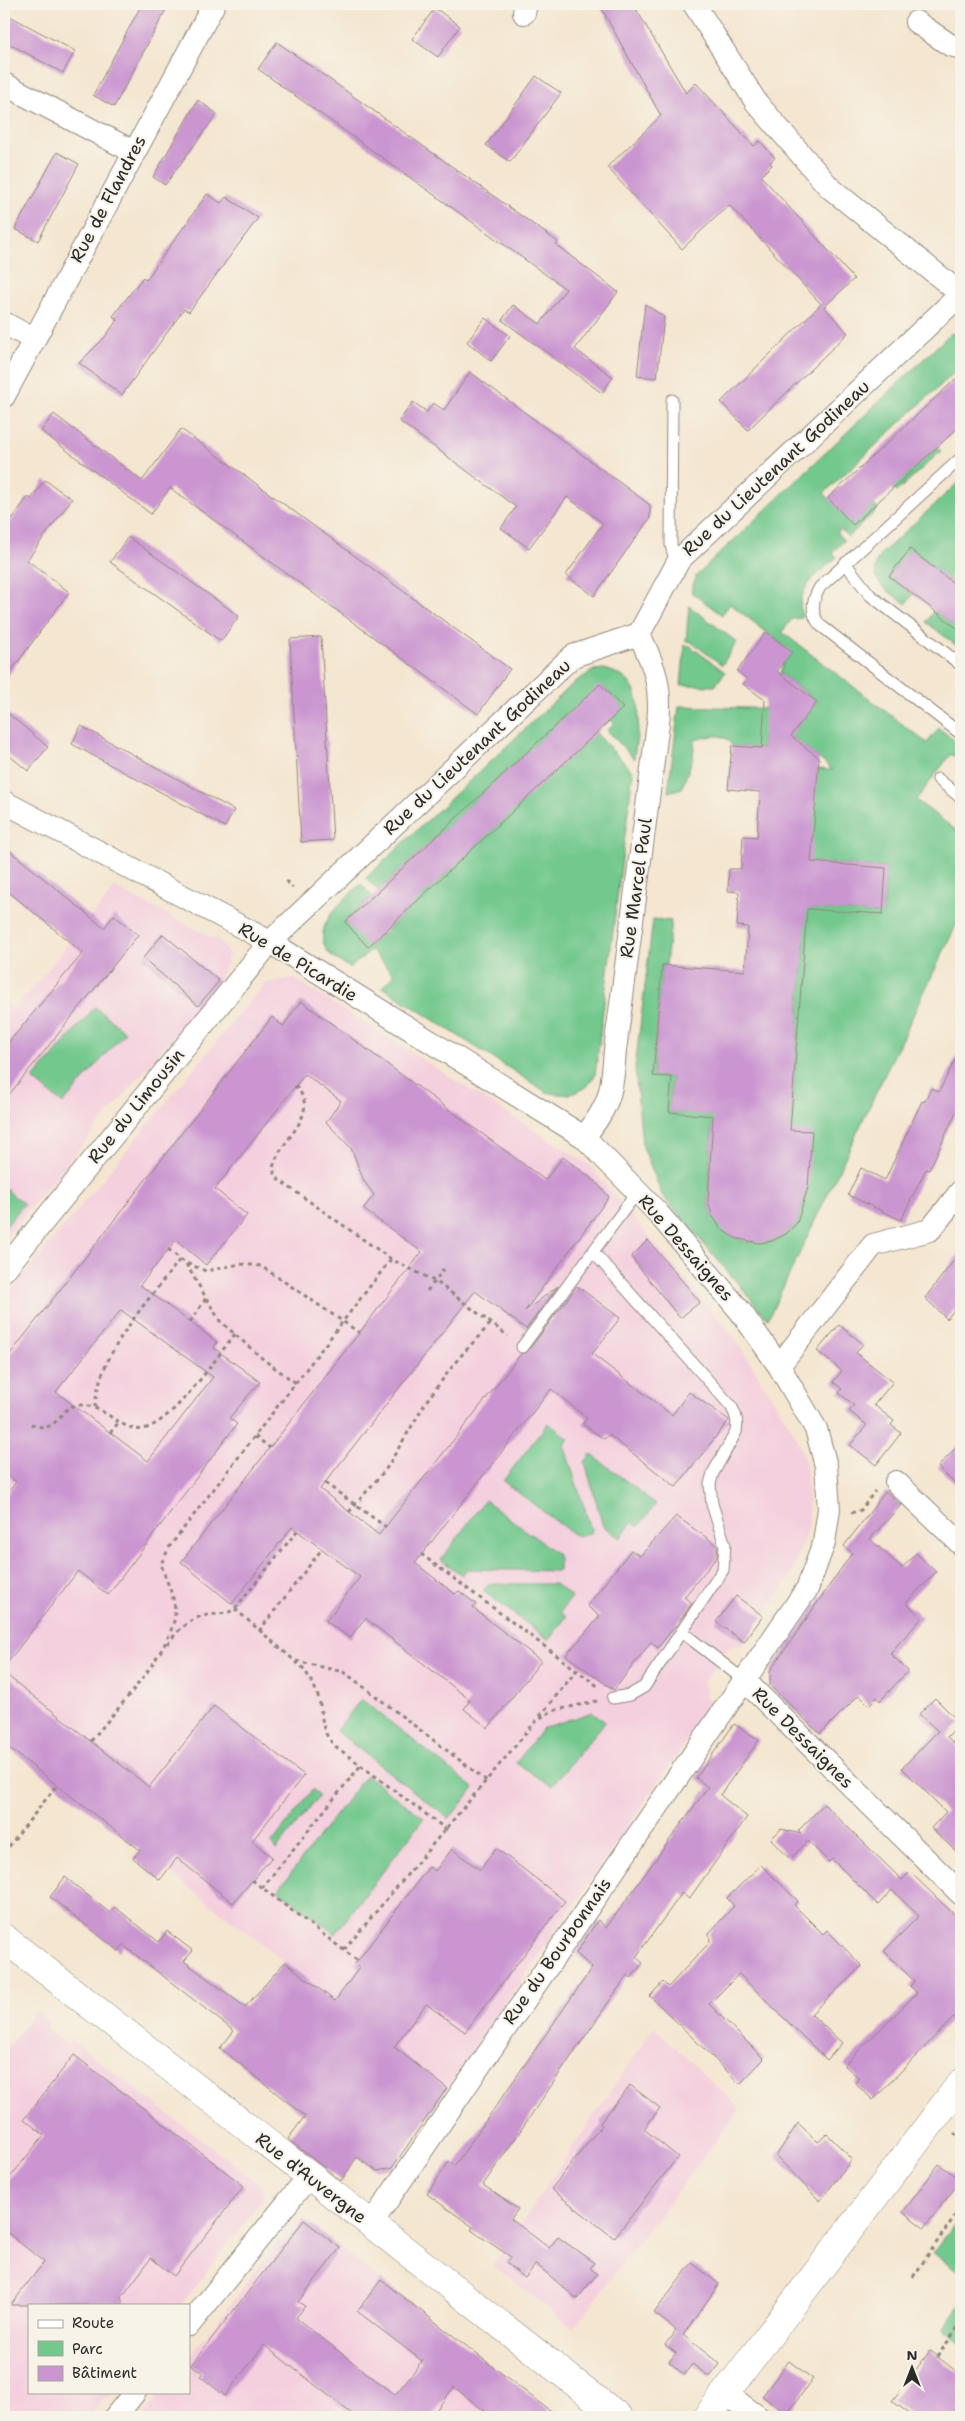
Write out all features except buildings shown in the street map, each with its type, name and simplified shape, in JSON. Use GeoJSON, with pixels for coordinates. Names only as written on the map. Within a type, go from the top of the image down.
{"type":"FeatureCollection","features":[{"type":"Feature","properties":{"kind":"main road","name":"Rue d'Auvergne"},"geometry":{"type":"LineString","coordinates":[[4,1938],[619,2417]]}},
{"type":"Feature","properties":{"kind":"main road"},"geometry":{"type":"LineString","coordinates":[[707,2417],[961,2083]]}},
{"type":"Feature","properties":{"kind":"street","name":"Rue de Flandres"},"geometry":{"type":"LineString","coordinates":[[4,396],[214,4]]}},
{"type":"Feature","properties":{"kind":"street"},"geometry":{"type":"LineString","coordinates":[[694,4],[756,102],[828,187],[961,294]]}},
{"type":"Feature","properties":{"kind":"street"},"geometry":{"type":"LineString","coordinates":[[916,22],[950,45],[961,48]]}},
{"type":"Feature","properties":{"kind":"street"},"geometry":{"type":"LineString","coordinates":[[4,84],[134,152]]}},
{"type":"Feature","properties":{"kind":"street","name":"Rue du Lieutenant Godineau"},"geometry":{"type":"LineString","coordinates":[[270,942],[564,664],[574,656],[639,634],[679,560],[961,294]]}},
{"type":"Feature","properties":{"kind":"street"},"geometry":{"type":"LineString","coordinates":[[4,323],[33,339]]}},
{"type":"Feature","properties":{"kind":"street","name":"Rue Marcel Paul"},"geometry":{"type":"LineString","coordinates":[[584,1137],[603,1114],[613,1082],[615,1050],[658,723],[660,702],[656,673],[639,634]]}},
{"type":"Feature","properties":{"kind":"street","name":"Rue de Picardie"},"geometry":{"type":"LineString","coordinates":[[4,802],[270,942],[584,1137]]}},
{"type":"Feature","properties":{"kind":"street","name":"Rue du Limousin"},"geometry":{"type":"LineString","coordinates":[[4,1270],[270,942]]}},
{"type":"Feature","properties":{"kind":"street","name":"Rue Dessaignes"},"geometry":{"type":"LineString","coordinates":[[584,1137],[638,1191],[741,1312],[779,1366],[816,1428],[826,1466],[829,1509],[824,1543],[807,1589],[744,1680],[961,1894]]}},
{"type":"Feature","properties":{"kind":"street"},"geometry":{"type":"LineString","coordinates":[[779,1366],[873,1245],[930,1230],[961,1191]]}},
{"type":"Feature","properties":{"kind":"street"},"geometry":{"type":"LineString","coordinates":[[896,1482],[961,1544]]}},
{"type":"Feature","properties":{"kind":"street","name":"Rue du Bourbonnais"},"geometry":{"type":"LineString","coordinates":[[371,2224],[744,1680]]}},
{"type":"Feature","properties":{"kind":"street"},"geometry":{"type":"LineString","coordinates":[[190,2324],[309,2176]]}},
{"type":"Feature","properties":{"kind":"street"},"geometry":{"type":"LineString","coordinates":[[725,2393],[758,2417]]}},
{"type":"Feature","properties":{"kind":"street"},"geometry":{"type":"LineString","coordinates":[[114,2417],[133,2394]]}},
{"type":"Feature","properties":{"kind":"lane"},"geometry":{"type":"LineString","coordinates":[[672,400],[671,545],[673,553],[679,560]]}},
{"type":"Feature","properties":{"kind":"lane"},"geometry":{"type":"LineString","coordinates":[[961,458],[820,587],[814,596],[814,618],[830,633],[961,734]]}},
{"type":"Feature","properties":{"kind":"lane"},"geometry":{"type":"LineString","coordinates":[[845,564],[870,595],[961,665]]}},
{"type":"Feature","properties":{"kind":"lane"},"geometry":{"type":"LineString","coordinates":[[938,780],[961,798]]}},
{"type":"Feature","properties":{"kind":"lane"},"geometry":{"type":"LineString","coordinates":[[522,1347],[594,1253],[638,1191]]}},
{"type":"Feature","properties":{"kind":"lane"},"geometry":{"type":"LineString","coordinates":[[594,1253],[731,1406],[736,1415],[736,1432],[713,1473],[710,1484],[712,1504],[725,1545],[725,1563],[714,1584],[644,1687],[630,1695],[613,1698]]}},
{"type":"Feature","properties":{"kind":"lane"},"geometry":{"type":"LineString","coordinates":[[682,1632],[744,1680]]}},
{"type":"Feature","properties":{"kind":"path"},"geometry":{"type":"LineString","coordinates":[[286,880],[297,892]]}},
{"type":"Feature","properties":{"kind":"path"},"geometry":{"type":"LineString","coordinates":[[295,1086],[303,1094],[305,1107],[300,1123],[276,1159],[273,1170],[275,1175],[392,1259],[435,1281],[522,1347]]}},
{"type":"Feature","properties":{"kind":"path"},"geometry":{"type":"LineString","coordinates":[[168,1250],[184,1262],[206,1271],[240,1264],[261,1266],[360,1333]]}},
{"type":"Feature","properties":{"kind":"path"},"geometry":{"type":"LineString","coordinates":[[96,1407],[97,1394],[109,1360],[123,1336],[180,1259]]}},
{"type":"Feature","properties":{"kind":"path"},"geometry":{"type":"LineString","coordinates":[[164,1648],[173,1629],[175,1610],[161,1564],[164,1556],[392,1259]]}},
{"type":"Feature","properties":{"kind":"path"},"geometry":{"type":"LineString","coordinates":[[184,1262],[220,1321],[264,1360],[296,1383]]}},
{"type":"Feature","properties":{"kind":"path"},"geometry":{"type":"LineString","coordinates":[[427,1291],[444,1269]]}},
{"type":"Feature","properties":{"kind":"path"},"geometry":{"type":"LineString","coordinates":[[190,1322],[206,1298]]}},
{"type":"Feature","properties":{"kind":"path"},"geometry":{"type":"LineString","coordinates":[[349,1512],[386,1469],[428,1399],[458,1359],[491,1323]]}},
{"type":"Feature","properties":{"kind":"path"},"geometry":{"type":"LineString","coordinates":[[31,1424],[42,1429],[47,1428],[72,1407],[96,1407],[119,1422],[141,1430],[149,1428],[171,1414],[235,1334]]}},
{"type":"Feature","properties":{"kind":"path"},"geometry":{"type":"LineString","coordinates":[[110,1433],[119,1422]]}},
{"type":"Feature","properties":{"kind":"path"},"geometry":{"type":"LineString","coordinates":[[255,1436],[270,1448]]}},
{"type":"Feature","properties":{"kind":"path"},"geometry":{"type":"LineString","coordinates":[[848,1514],[861,1510],[887,1475],[896,1482]]}},
{"type":"Feature","properties":{"kind":"path"},"geometry":{"type":"LineString","coordinates":[[325,1483],[386,1527]]}},
{"type":"Feature","properties":{"kind":"path"},"geometry":{"type":"LineString","coordinates":[[91,1742],[184,1624],[198,1617],[223,1614],[235,1609],[297,1531]]}},
{"type":"Feature","properties":{"kind":"path"},"geometry":{"type":"LineString","coordinates":[[259,1631],[322,1549]]}},
{"type":"Feature","properties":{"kind":"path"},"geometry":{"type":"LineString","coordinates":[[421,1554],[613,1698]]}},
{"type":"Feature","properties":{"kind":"path"},"geometry":{"type":"LineString","coordinates":[[235,1609],[303,1668],[315,1688],[325,1735],[361,1765],[447,1830]]}},
{"type":"Feature","properties":{"kind":"path"},"geometry":{"type":"LineString","coordinates":[[291,1658],[312,1666],[343,1672],[487,1781]]}},
{"type":"Feature","properties":{"kind":"path"},"geometry":{"type":"LineString","coordinates":[[344,1950],[447,1830],[580,1666]]}},
{"type":"Feature","properties":{"kind":"path"},"geometry":{"type":"LineString","coordinates":[[537,1720],[552,1711],[566,1706],[613,1698]]}},
{"type":"Feature","properties":{"kind":"path"},"geometry":{"type":"LineString","coordinates":[[262,1888],[361,1765]]}},
{"type":"Feature","properties":{"kind":"path"},"geometry":{"type":"LineString","coordinates":[[4,1853],[57,1785]]}},
{"type":"Feature","properties":{"kind":"path"},"geometry":{"type":"LineString","coordinates":[[252,1880],[358,1961]]}},
{"type":"Feature","properties":{"kind":"path"},"geometry":{"type":"LineString","coordinates":[[913,2277],[961,2207]]}},
{"type":"Feature","properties":{"kind":"path"},"geometry":{"type":"LineString","coordinates":[[937,2357],[961,2323]]}},
{"type":"Feature","properties":{"kind":"shaded area"},"geometry":{"type":"Polygon","coordinates":[[[115,888],[221,942],[229,955],[219,981],[4,1239],[4,1007],[7,1004],[15,1009],[115,888]]]}},
{"type":"Feature","properties":{"kind":"shaded area"},"geometry":{"type":"Polygon","coordinates":[[[293,978],[588,1164],[736,1340],[798,1440],[806,1464],[809,1521],[792,1574],[742,1646],[730,1646],[702,1684],[706,1688],[705,1697],[713,1703],[447,2088],[4,1744],[4,1299],[265,983],[293,978]]]}},
{"type":"Feature","properties":{"kind":"shaded area"},"geometry":{"type":"Polygon","coordinates":[[[36,2012],[50,2023],[46,2028],[67,2045],[72,2040],[262,2186],[263,2198],[182,2304],[28,2304],[28,2394],[112,2394],[108,2400],[105,2397],[89,2417],[4,2417],[4,2051],[36,2012]]]}},
{"type":"Feature","properties":{"kind":"shaded area"},"geometry":{"type":"Polygon","coordinates":[[[654,2027],[740,2109],[573,2328],[493,2265],[654,2027]]]}},
{"type":"Feature","properties":{"kind":"shaded area"},"geometry":{"type":"Polygon","coordinates":[[[298,2216],[558,2417],[143,2417],[160,2394],[190,2394],[190,2357],[298,2216]]]}},
{"type":"Feature","properties":{"kind":"green space"},"geometry":{"type":"Polygon","coordinates":[[[961,333],[961,369],[955,372],[824,493],[828,498],[874,505],[878,509],[848,537],[841,529],[837,533],[844,541],[832,552],[837,557],[809,583],[801,599],[802,618],[792,619],[782,632],[927,743],[939,728],[961,746],[961,761],[951,754],[916,800],[961,834],[961,915],[768,1319],[662,1195],[642,1144],[635,1068],[653,919],[671,921],[666,965],[662,965],[653,1076],[672,1077],[669,1112],[733,1117],[712,1125],[708,1201],[713,1217],[735,1238],[747,1242],[772,1241],[786,1234],[797,1223],[808,1187],[790,1130],[805,939],[785,907],[883,914],[886,868],[789,860],[818,769],[833,770],[794,738],[764,728],[762,748],[732,746],[729,741],[720,736],[695,740],[693,757],[682,788],[668,792],[679,706],[782,709],[800,723],[817,702],[780,673],[783,665],[781,657],[787,648],[730,604],[722,615],[691,592],[696,576],[950,334],[961,333]]]}},
{"type":"Feature","properties":{"kind":"green space"},"geometry":{"type":"Polygon","coordinates":[[[937,447],[941,451],[896,492],[892,488],[937,447]]]}},
{"type":"Feature","properties":{"kind":"green space"},"geometry":{"type":"Polygon","coordinates":[[[961,480],[961,589],[910,549],[889,576],[913,594],[906,604],[881,584],[875,572],[876,564],[880,555],[961,480]]]}},
{"type":"Feature","properties":{"kind":"green space"},"geometry":{"type":"Polygon","coordinates":[[[689,606],[737,642],[722,665],[690,641],[686,641],[689,606]]]}},
{"type":"Feature","properties":{"kind":"green space"},"geometry":{"type":"Polygon","coordinates":[[[934,611],[961,631],[961,649],[926,622],[934,611]]]}},
{"type":"Feature","properties":{"kind":"green space"},"geometry":{"type":"Polygon","coordinates":[[[685,645],[690,646],[725,672],[715,686],[681,685],[685,645]]]}},
{"type":"Feature","properties":{"kind":"green space"},"geometry":{"type":"Polygon","coordinates":[[[604,669],[619,675],[629,682],[638,704],[638,731],[634,759],[607,730],[614,724],[611,720],[623,708],[601,685],[574,710],[633,772],[595,1075],[586,1087],[575,1093],[554,1094],[546,1092],[382,987],[394,975],[371,950],[350,968],[335,959],[328,952],[323,942],[323,933],[331,914],[361,884],[372,896],[345,922],[369,947],[588,740],[566,716],[378,891],[366,878],[575,682],[594,670],[604,669]]]}},
{"type":"Feature","properties":{"kind":"green space"},"geometry":{"type":"Polygon","coordinates":[[[95,1007],[125,1032],[63,1104],[33,1079],[95,1007]]]}},
{"type":"Feature","properties":{"kind":"green space"},"geometry":{"type":"Polygon","coordinates":[[[4,1188],[24,1204],[4,1229],[4,1188]]]}},
{"type":"Feature","properties":{"kind":"green space"},"geometry":{"type":"Polygon","coordinates":[[[548,1423],[569,1439],[564,1445],[592,1532],[580,1536],[573,1534],[503,1481],[548,1423]]]}},
{"type":"Feature","properties":{"kind":"green space"},"geometry":{"type":"Polygon","coordinates":[[[591,1454],[656,1504],[638,1527],[632,1522],[620,1538],[603,1526],[585,1462],[591,1454]]]}},
{"type":"Feature","properties":{"kind":"green space"},"geometry":{"type":"Polygon","coordinates":[[[485,1500],[556,1553],[559,1559],[559,1571],[467,1569],[462,1575],[441,1560],[485,1500]]]}},
{"type":"Feature","properties":{"kind":"green space"},"geometry":{"type":"Polygon","coordinates":[[[489,1584],[555,1584],[572,1597],[560,1612],[566,1617],[549,1640],[483,1591],[489,1584]]]}},
{"type":"Feature","properties":{"kind":"green space"},"geometry":{"type":"Polygon","coordinates":[[[361,1699],[474,1788],[449,1819],[336,1731],[361,1699]]]}},
{"type":"Feature","properties":{"kind":"green space"},"geometry":{"type":"Polygon","coordinates":[[[593,1712],[605,1722],[552,1786],[516,1763],[543,1728],[593,1712]]]}},
{"type":"Feature","properties":{"kind":"green space"},"geometry":{"type":"Polygon","coordinates":[[[366,1775],[424,1818],[335,1934],[278,1890],[366,1775]]]}},
{"type":"Feature","properties":{"kind":"green space"},"geometry":{"type":"Polygon","coordinates":[[[313,1789],[319,1796],[276,1850],[272,1843],[313,1789]]]}},
{"type":"Feature","properties":{"kind":"green space"},"geometry":{"type":"Polygon","coordinates":[[[961,2216],[961,2273],[933,2253],[961,2216]]]}},
{"type":"Feature","properties":{"kind":"green space"},"geometry":{"type":"Polygon","coordinates":[[[961,2304],[961,2343],[943,2329],[961,2304]]]}}]}
